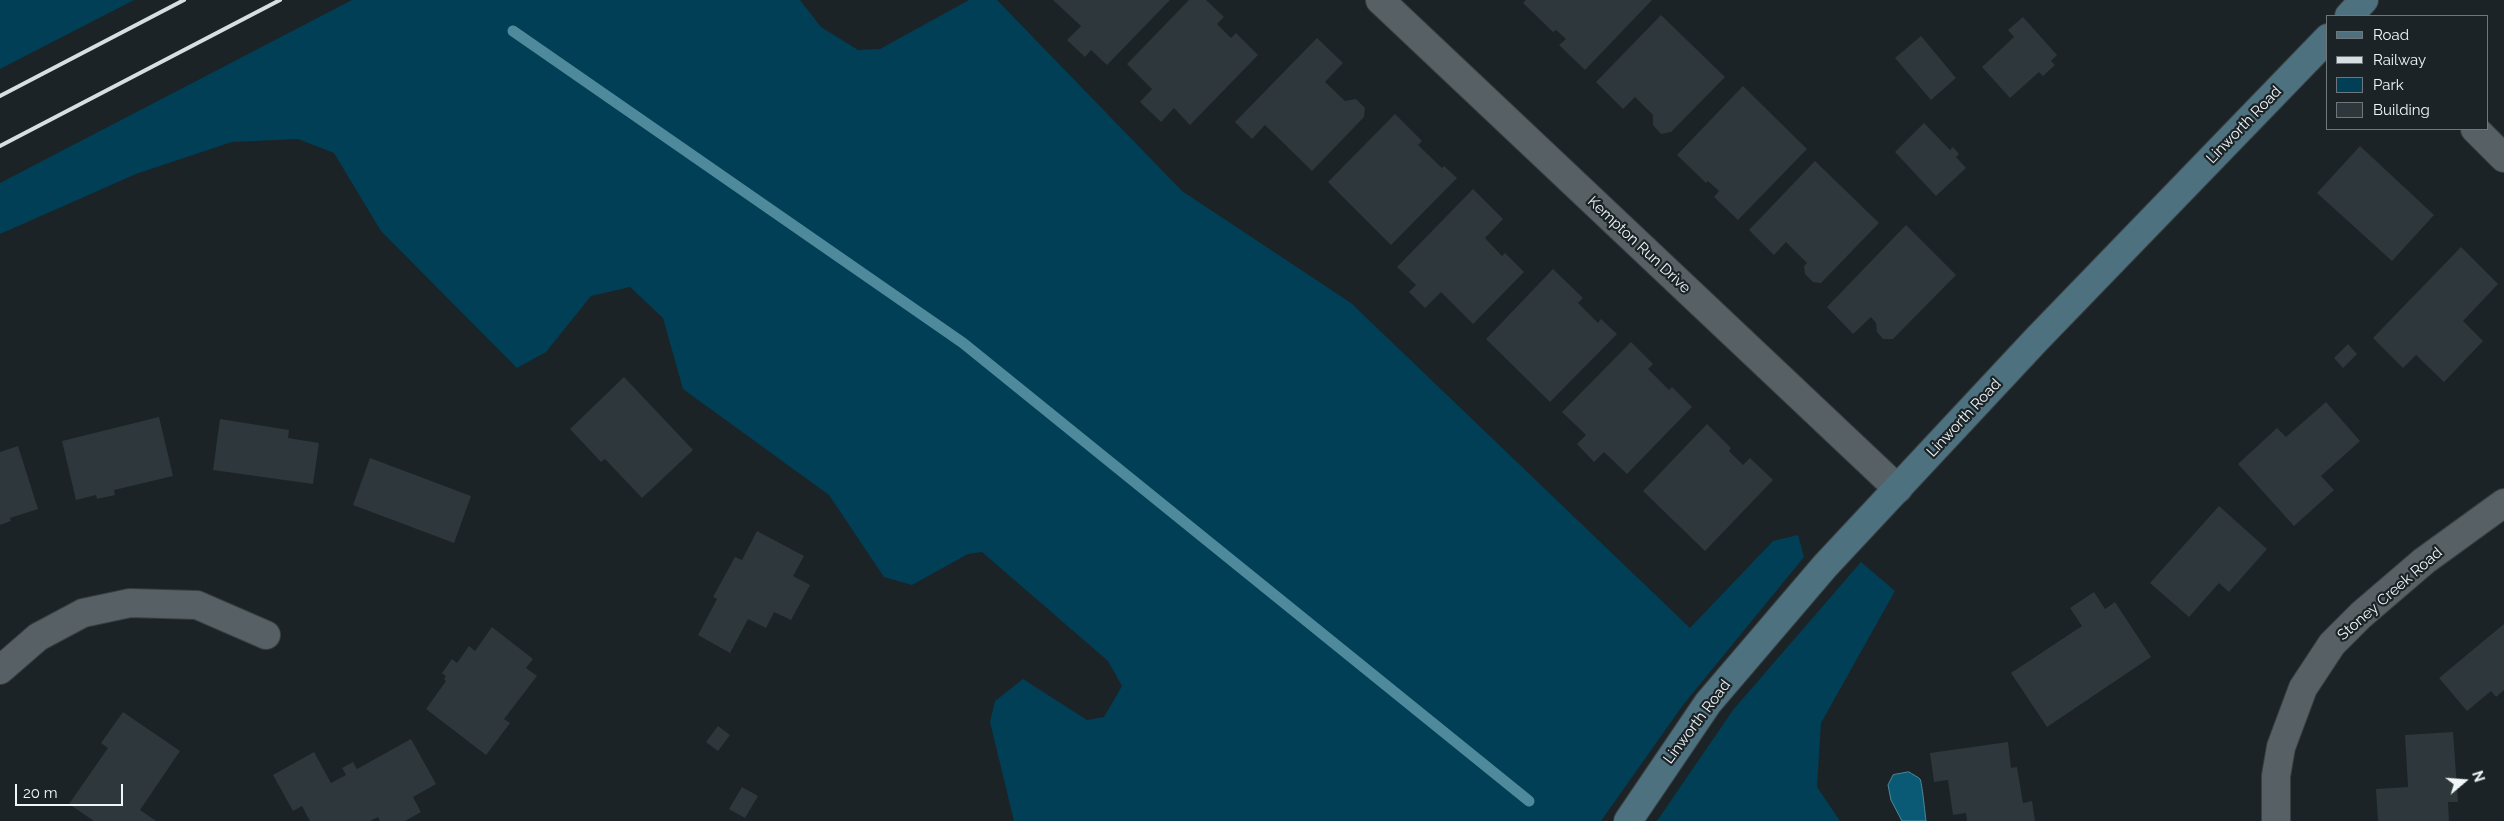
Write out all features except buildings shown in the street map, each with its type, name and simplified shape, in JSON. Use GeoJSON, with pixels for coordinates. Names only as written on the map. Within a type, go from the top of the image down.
{"type":"FeatureCollection","features":[{"type":"Feature","properties":{"kind":"main road","name":"Linworth Road"},"geometry":{"type":"LineString","coordinates":[[1628,821],[1708,703],[1825,566],[2048,327],[2326,40]]}},
{"type":"Feature","properties":{"kind":"street","name":"Kempton Run Drive"},"geometry":{"type":"LineString","coordinates":[[1380,0],[1898,489]]}},
{"type":"Feature","properties":{"kind":"street"},"geometry":{"type":"LineString","coordinates":[[2476,130],[2504,158]]}},
{"type":"Feature","properties":{"kind":"street","name":"Stoney Creek Road"},"geometry":{"type":"LineString","coordinates":[[2276,821],[2276,776],[2281,747],[2303,688],[2332,644],[2361,615],[2424,561],[2504,503]]}},
{"type":"Feature","properties":{"kind":"street"},"geometry":{"type":"LineString","coordinates":[[0,670],[38,637],[83,613],[130,603],[197,605],[266,636]]}},
{"type":"Feature","properties":{"kind":"green space"},"geometry":{"type":"Polygon","coordinates":[[[0,0],[134,0],[0,69],[0,0]]]}},
{"type":"Feature","properties":{"kind":"green space"},"geometry":{"type":"Polygon","coordinates":[[[352,0],[800,0],[821,27],[858,50],[880,49],[969,0],[997,0],[1182,191],[1351,303],[1690,628],[1773,541],[1798,535],[1804,557],[1683,705],[1601,821],[1014,821],[990,722],[995,701],[1023,679],[1087,720],[1104,717],[1122,686],[1108,661],[982,552],[968,554],[912,585],[884,577],[829,495],[683,389],[663,318],[630,287],[591,296],[546,352],[517,368],[381,231],[334,153],[298,139],[232,142],[136,174],[0,234],[0,183],[352,0]]]}},
{"type":"Feature","properties":{"kind":"green space"},"geometry":{"type":"Polygon","coordinates":[[[1861,562],[1895,591],[1821,723],[1817,787],[1840,821],[1657,821],[1733,710],[1861,562]]]}},
{"type":"Feature","properties":{"kind":"shaded area"},"geometry":{"type":"Polygon","coordinates":[[[1909,772],[1920,779],[1926,821],[1902,821],[1891,800],[1888,785],[1893,775],[1909,772]]]}},
{"type":"Feature","properties":{"kind":"waterway"},"geometry":{"type":"LineString","coordinates":[[513,31],[963,343],[1529,801]]}},
{"type":"Feature","properties":{"kind":"railway"},"geometry":{"type":"LineString","coordinates":[[0,96],[184,0]]}},
{"type":"Feature","properties":{"kind":"railway"},"geometry":{"type":"LineString","coordinates":[[0,146],[280,0]]}}]}
